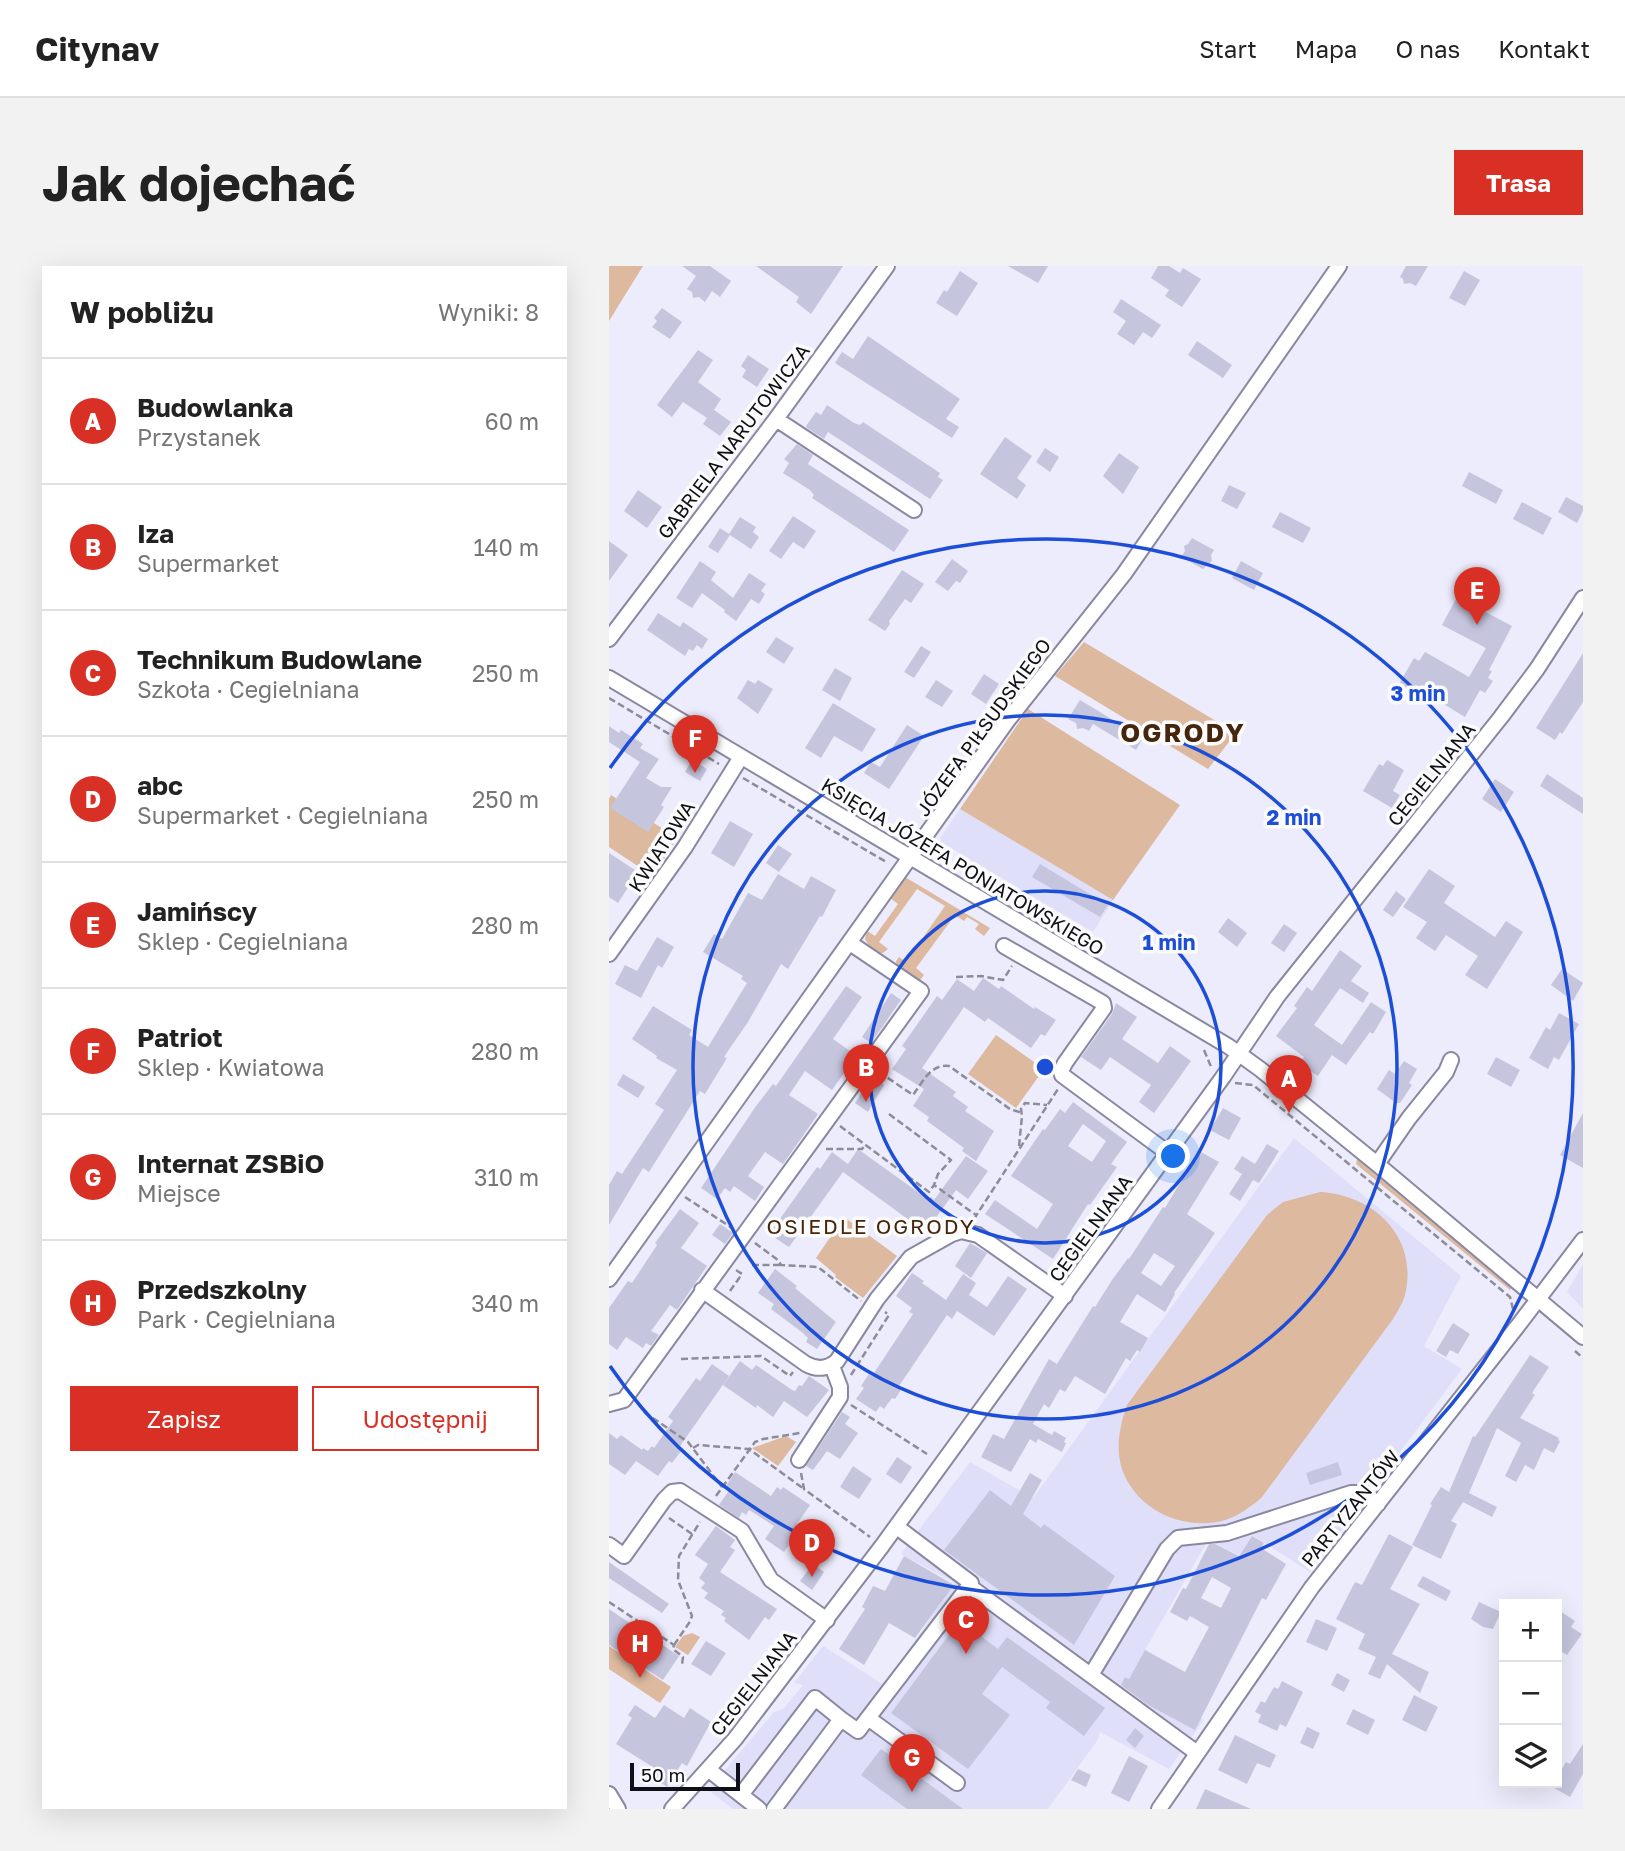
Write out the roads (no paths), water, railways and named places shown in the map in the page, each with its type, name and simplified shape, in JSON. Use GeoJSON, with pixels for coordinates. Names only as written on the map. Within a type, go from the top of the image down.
{"type":"FeatureCollection","features":[{"type":"Feature","properties":{"kind":"street","name":"GABRIELA NARUTOWICZA"},"geometry":{"type":"LineString","coordinates":[[609,639],[776,419],[887,266]]}},
{"type":"Feature","properties":{"kind":"street","name":"JÓZEFA PIŁSUDSKIEGO"},"geometry":{"type":"LineString","coordinates":[[609,1279],[1008,720],[1124,574],[1339,266]]}},
{"type":"Feature","properties":{"kind":"street"},"geometry":{"type":"LineString","coordinates":[[776,419],[914,510]]}},
{"type":"Feature","properties":{"kind":"street","name":"CEGIELNIANA"},"geometry":{"type":"LineString","coordinates":[[673,1809],[709,1770],[897,1527],[1168,1153],[1277,997],[1501,717],[1583,598]]}},
{"type":"Feature","properties":{"kind":"street","name":"KSIĘCIA JÓZEFA PONIATOWSKIEGO"},"geometry":{"type":"LineString","coordinates":[[609,678],[1239,1053],[1539,1299],[1578,1343]]}},
{"type":"Feature","properties":{"kind":"street","name":"KWIATOWA"},"geometry":{"type":"LineString","coordinates":[[609,954],[685,847],[741,757]]}},
{"type":"Feature","properties":{"kind":"street"},"geometry":{"type":"LineString","coordinates":[[609,1404],[624,1400],[921,991],[850,943]]}},
{"type":"Feature","properties":{"kind":"street"},"geometry":{"type":"LineString","coordinates":[[1004,946],[1103,1003],[1104,1008],[1061,1071],[1065,1078],[1168,1153]]}},
{"type":"Feature","properties":{"kind":"street"},"geometry":{"type":"LineString","coordinates":[[1377,1164],[1446,1072],[1451,1060]]}},
{"type":"Feature","properties":{"kind":"street"},"geometry":{"type":"LineString","coordinates":[[702,1290],[814,1368],[832,1366],[837,1361],[872,1306],[911,1256],[952,1234],[970,1232],[1065,1296]]}},
{"type":"Feature","properties":{"kind":"street","name":"PARTYZANTÓW"},"geometry":{"type":"LineString","coordinates":[[1159,1809],[1282,1626],[1583,1240]]}},
{"type":"Feature","properties":{"kind":"street"},"geometry":{"type":"LineString","coordinates":[[799,1461],[841,1397],[832,1366]]}},
{"type":"Feature","properties":{"kind":"street"},"geometry":{"type":"LineString","coordinates":[[609,1545],[624,1556],[658,1509],[675,1491],[684,1493],[742,1531],[771,1580],[827,1620]]}},
{"type":"Feature","properties":{"kind":"street"},"geometry":{"type":"LineString","coordinates":[[1091,1675],[1167,1549],[1178,1538],[1227,1533],[1351,1493],[1363,1493],[1378,1504]]}},
{"type":"Feature","properties":{"kind":"street"},"geometry":{"type":"LineString","coordinates":[[741,1795],[815,1698],[858,1731],[971,1583],[897,1527]]}},
{"type":"Feature","properties":{"kind":"street"},"geometry":{"type":"LineString","coordinates":[[969,1586],[1197,1753]]}},
{"type":"Feature","properties":{"kind":"street"},"geometry":{"type":"LineString","coordinates":[[868,1718],[957,1783]]}},
{"type":"Feature","properties":{"kind":"street"},"geometry":{"type":"LineString","coordinates":[[775,1809],[841,1719]]}},
{"type":"Feature","properties":{"kind":"street"},"geometry":{"type":"LineString","coordinates":[[709,1770],[759,1809]]}},
{"type":"Feature","properties":{"kind":"street"},"geometry":{"type":"LineString","coordinates":[[609,1794],[618,1809]]}},
{"type":"Feature","properties":{"kind":"place","name":"Jamińscy"},"geometry":{"type":"Point","coordinates":[1477,625]}},
{"type":"Feature","properties":{"kind":"place","name":"Patriot"},"geometry":{"type":"Point","coordinates":[695,773]}},
{"type":"Feature","properties":{"kind":"place","name":"Iza"},"geometry":{"type":"Point","coordinates":[866,1102]}},
{"type":"Feature","properties":{"kind":"place","name":"Budowlanka"},"geometry":{"type":"Point","coordinates":[1289,1113]}},
{"type":"Feature","properties":{"kind":"place","name":"abc"},"geometry":{"type":"Point","coordinates":[812,1577]}},
{"type":"Feature","properties":{"kind":"place","name":"Technikum Budowlane"},"geometry":{"type":"Point","coordinates":[966,1654]}},
{"type":"Feature","properties":{"kind":"place","name":"Przedszkolny"},"geometry":{"type":"Point","coordinates":[640,1678]}},
{"type":"Feature","properties":{"kind":"place","name":"Internat ZSBiO"},"geometry":{"type":"Point","coordinates":[912,1792]}},
{"type":"Feature","properties":{"kind":"district","name":"OGRODY"},"geometry":{"type":"Point","coordinates":[1183,732]}},
{"type":"Feature","properties":{"kind":"district","name":"OSIEDLE OGRODY"},"geometry":{"type":"Point","coordinates":[871,1226]}}]}
